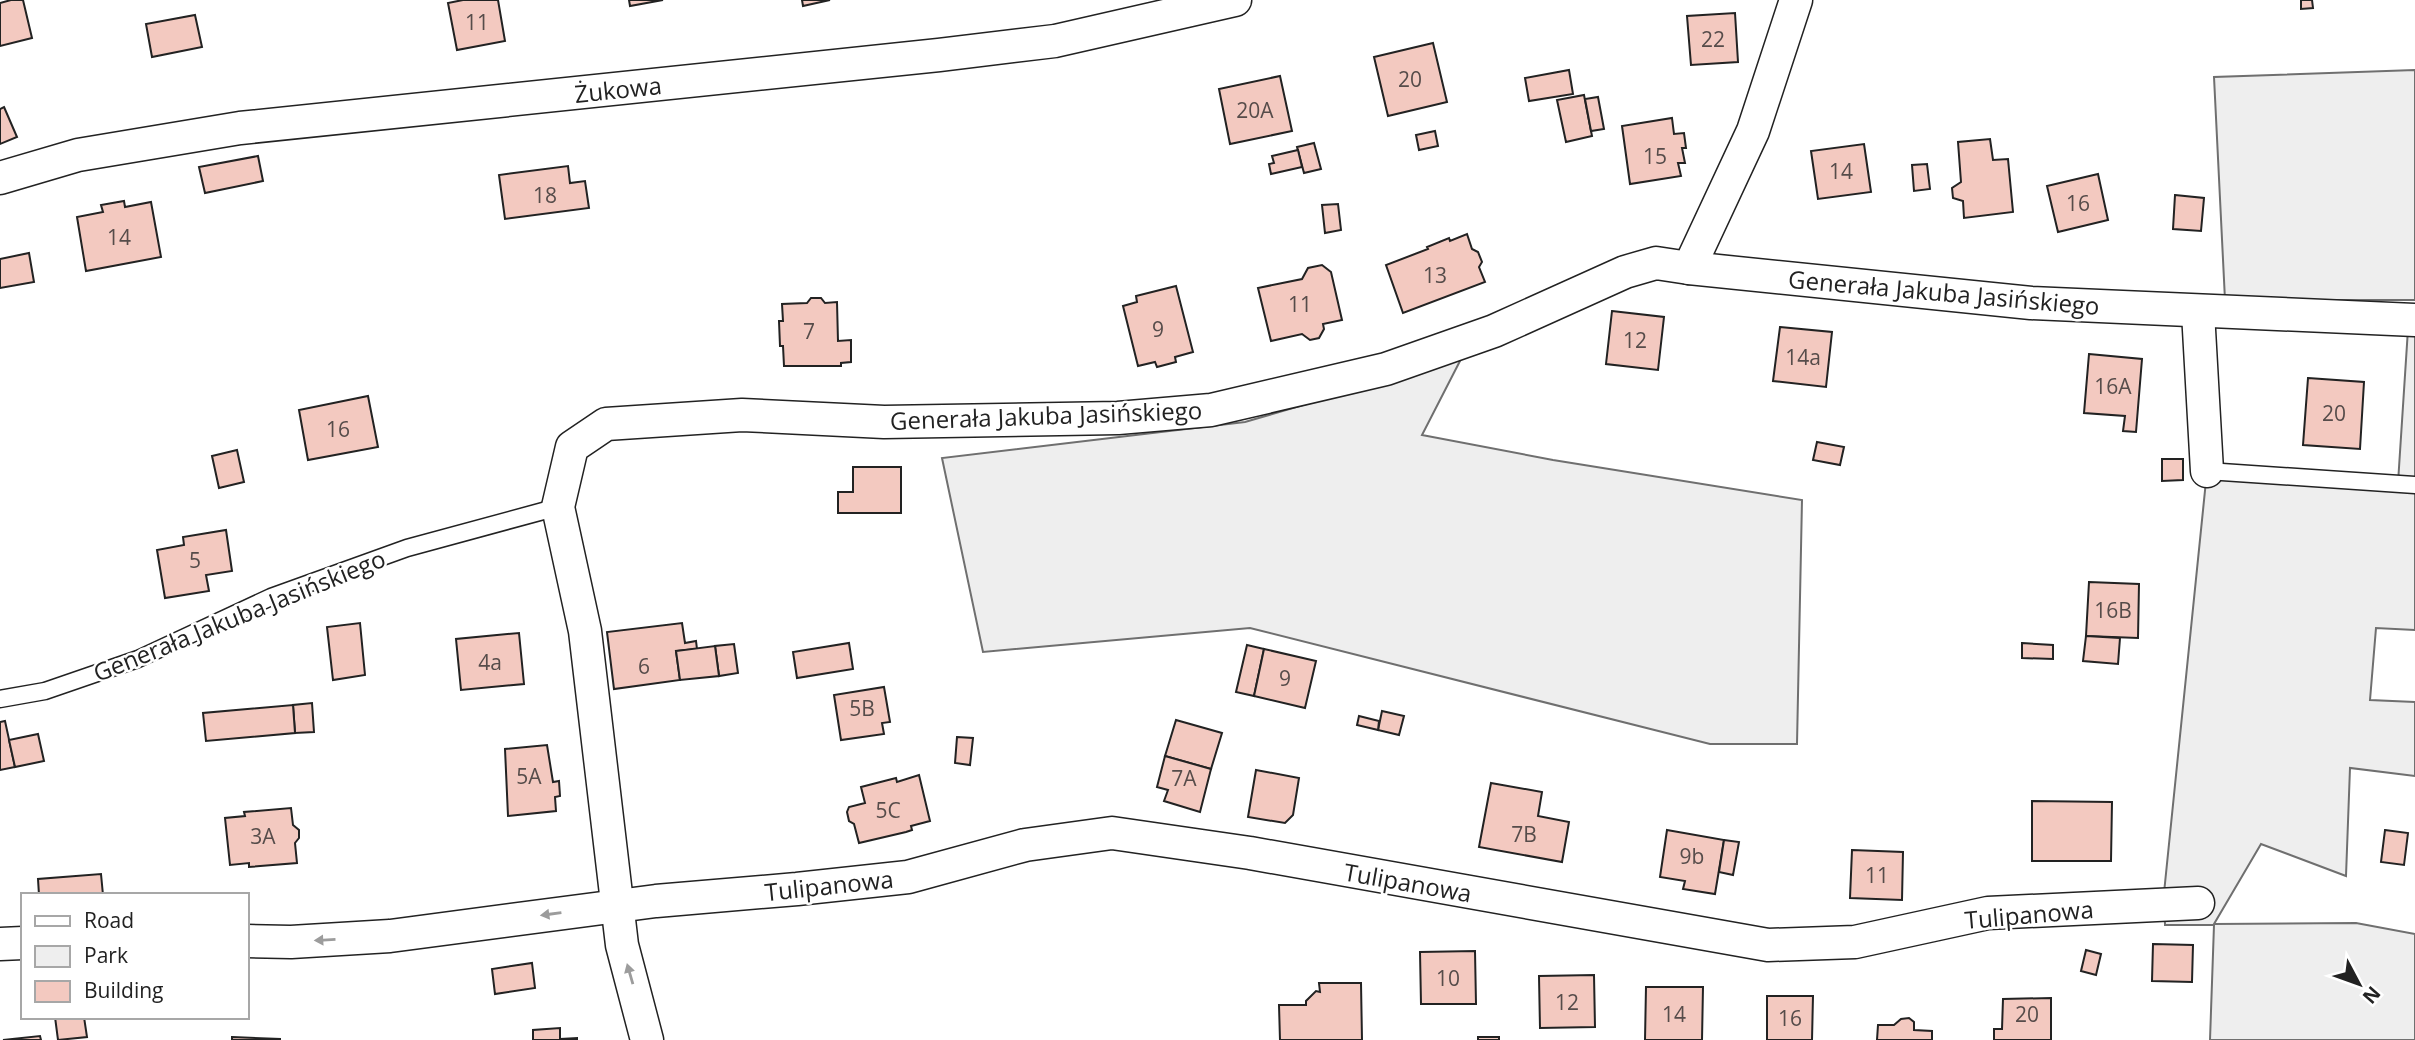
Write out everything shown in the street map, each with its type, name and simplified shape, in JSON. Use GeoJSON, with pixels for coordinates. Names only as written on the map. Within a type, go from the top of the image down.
{"type":"FeatureCollection","features":[{"type":"Feature","properties":{"kind":"street","name":"Żukowa"},"geometry":{"type":"LineString","coordinates":[[0,178],[78,155],[240,128],[1042,43],[1236,0]]}},
{"type":"Feature","properties":{"kind":"street"},"geometry":{"type":"LineString","coordinates":[[1689,268],[1753,131],[1796,0]]}},
{"type":"Feature","properties":{"kind":"street","name":"Generała Jakuba Jasińskiego"},"geometry":{"type":"LineString","coordinates":[[619,906],[612,869],[584,631],[558,507],[572,447],[606,424],[743,415],[884,422],[1118,418],[1211,410],[1387,369],[1494,331],[1625,272],[1656,263],[2031,303],[2415,320]]}},
{"type":"Feature","properties":{"kind":"street"},"geometry":{"type":"LineString","coordinates":[[2198,312],[2207,471]]}},
{"type":"Feature","properties":{"kind":"street","name":"Tulipanowa"},"geometry":{"type":"LineString","coordinates":[[248,941],[291,942],[390,936],[619,906],[908,877],[1025,845],[1112,833],[1250,853],[1768,945],[1856,942],[1988,913],[2198,903]]}},
{"type":"Feature","properties":{"kind":"street"},"geometry":{"type":"LineString","coordinates":[[619,906],[622,946],[647,1040]]}},
{"type":"Feature","properties":{"kind":"street"},"geometry":{"type":"LineString","coordinates":[[0,944],[21,943]]}},
{"type":"Feature","properties":{"kind":"lane"},"geometry":{"type":"LineString","coordinates":[[2207,471],[2415,485]]}},
{"type":"Feature","properties":{"kind":"lane","name":"Generała Jakuba Jasińskiego"},"geometry":{"type":"LineString","coordinates":[[0,699],[45,691],[138,659],[271,597],[407,548],[558,507]]}},
{"type":"Feature","properties":{"kind":"green space"},"geometry":{"type":"Polygon","coordinates":[[[2415,70],[2415,300],[2225,300],[2214,77],[2415,70]]]}},
{"type":"Feature","properties":{"kind":"green space"},"geometry":{"type":"Polygon","coordinates":[[[2408,329],[2415,330],[2415,630],[2376,628],[2370,700],[2415,702],[2415,776],[2350,768],[2346,876],[2261,844],[2214,924],[2356,923],[2415,934],[2415,1040],[2210,1040],[2214,925],[2165,925],[2164,893],[2207,471],[2398,483],[2408,329]]]}},
{"type":"Feature","properties":{"kind":"green space"},"geometry":{"type":"Polygon","coordinates":[[[1461,359],[1422,435],[1553,460],[1802,500],[1797,744],[1710,744],[1250,628],[983,652],[942,458],[1245,422],[1461,359]]]}},
{"type":"Feature","properties":{"kind":"building"},"geometry":{"type":"Polygon","coordinates":[[[23,0],[32,38],[0,46],[0,3],[23,0]]]}},
{"type":"Feature","properties":{"kind":"building"},"geometry":{"type":"Polygon","coordinates":[[[498,0],[505,41],[457,50],[448,3],[498,0]]]}},
{"type":"Feature","properties":{"kind":"building"},"geometry":{"type":"Polygon","coordinates":[[[629,0],[663,0],[630,6],[629,0]]]}},
{"type":"Feature","properties":{"kind":"building"},"geometry":{"type":"Polygon","coordinates":[[[802,0],[830,0],[803,6],[802,0]]]}},
{"type":"Feature","properties":{"kind":"building"},"geometry":{"type":"Polygon","coordinates":[[[2301,0],[2312,0],[2313,8],[2301,9],[2301,0]]]}},
{"type":"Feature","properties":{"kind":"building"},"geometry":{"type":"Polygon","coordinates":[[[1735,13],[1738,62],[1691,65],[1687,16],[1735,13]]]}},
{"type":"Feature","properties":{"kind":"building"},"geometry":{"type":"Polygon","coordinates":[[[195,15],[202,47],[152,57],[146,24],[195,15]]]}},
{"type":"Feature","properties":{"kind":"building"},"geometry":{"type":"Polygon","coordinates":[[[1433,43],[1447,102],[1388,116],[1374,57],[1433,43]]]}},
{"type":"Feature","properties":{"kind":"building"},"geometry":{"type":"Polygon","coordinates":[[[1569,70],[1573,94],[1529,101],[1525,78],[1569,70]]]}},
{"type":"Feature","properties":{"kind":"building"},"geometry":{"type":"Polygon","coordinates":[[[1280,76],[1292,131],[1230,144],[1219,89],[1280,76]]]}},
{"type":"Feature","properties":{"kind":"building"},"geometry":{"type":"Polygon","coordinates":[[[1584,95],[1592,136],[1566,142],[1557,100],[1584,95]]]}},
{"type":"Feature","properties":{"kind":"building"},"geometry":{"type":"Polygon","coordinates":[[[1598,97],[1604,129],[1591,131],[1585,99],[1598,97]]]}},
{"type":"Feature","properties":{"kind":"building"},"geometry":{"type":"Polygon","coordinates":[[[4,107],[17,137],[0,144],[0,109],[4,107]]]}},
{"type":"Feature","properties":{"kind":"building"},"geometry":{"type":"Polygon","coordinates":[[[1672,118],[1674,134],[1684,133],[1686,148],[1682,148],[1685,163],[1678,163],[1681,176],[1630,184],[1622,126],[1672,118]]]}},
{"type":"Feature","properties":{"kind":"building"},"geometry":{"type":"Polygon","coordinates":[[[1435,131],[1438,146],[1419,150],[1416,135],[1435,131]]]}},
{"type":"Feature","properties":{"kind":"building"},"geometry":{"type":"Polygon","coordinates":[[[1990,139],[1993,160],[2008,159],[2013,212],[1964,218],[1963,201],[1953,198],[1952,188],[1961,182],[1958,142],[1990,139]]]}},
{"type":"Feature","properties":{"kind":"building"},"geometry":{"type":"Polygon","coordinates":[[[1314,143],[1321,169],[1304,173],[1297,147],[1314,143]]]}},
{"type":"Feature","properties":{"kind":"building"},"geometry":{"type":"Polygon","coordinates":[[[1864,144],[1871,192],[1818,199],[1811,151],[1864,144]]]}},
{"type":"Feature","properties":{"kind":"building"},"geometry":{"type":"Polygon","coordinates":[[[1298,150],[1302,167],[1271,174],[1269,164],[1274,163],[1272,156],[1298,150]]]}},
{"type":"Feature","properties":{"kind":"building"},"geometry":{"type":"Polygon","coordinates":[[[258,156],[263,181],[205,193],[199,167],[258,156]]]}},
{"type":"Feature","properties":{"kind":"building"},"geometry":{"type":"Polygon","coordinates":[[[1927,164],[1930,189],[1914,191],[1912,165],[1927,164]]]}},
{"type":"Feature","properties":{"kind":"building"},"geometry":{"type":"Polygon","coordinates":[[[568,166],[570,183],[585,181],[589,208],[505,219],[499,175],[568,166]]]}},
{"type":"Feature","properties":{"kind":"building"},"geometry":{"type":"Polygon","coordinates":[[[2098,174],[2108,220],[2058,232],[2047,186],[2098,174]]]}},
{"type":"Feature","properties":{"kind":"building"},"geometry":{"type":"Polygon","coordinates":[[[2175,195],[2204,198],[2201,231],[2173,229],[2175,195]]]}},
{"type":"Feature","properties":{"kind":"building"},"geometry":{"type":"Polygon","coordinates":[[[124,201],[125,207],[151,202],[161,257],[86,271],[77,217],[103,212],[101,205],[124,201]]]}},
{"type":"Feature","properties":{"kind":"building"},"geometry":{"type":"Polygon","coordinates":[[[1338,204],[1341,230],[1325,233],[1322,205],[1338,204]]]}},
{"type":"Feature","properties":{"kind":"building"},"geometry":{"type":"Polygon","coordinates":[[[1467,234],[1472,249],[1478,252],[1482,262],[1479,267],[1485,282],[1403,313],[1386,265],[1449,238],[1450,241],[1467,234]]]}},
{"type":"Feature","properties":{"kind":"building"},"geometry":{"type":"Polygon","coordinates":[[[29,253],[34,282],[0,288],[0,259],[29,253]]]}},
{"type":"Feature","properties":{"kind":"building"},"geometry":{"type":"Polygon","coordinates":[[[1322,265],[1331,272],[1342,320],[1323,324],[1324,329],[1319,338],[1310,340],[1302,334],[1271,341],[1258,288],[1302,279],[1308,268],[1322,265]]]}},
{"type":"Feature","properties":{"kind":"building"},"geometry":{"type":"Polygon","coordinates":[[[1176,286],[1193,352],[1175,357],[1176,362],[1157,367],[1155,362],[1138,366],[1123,306],[1137,302],[1136,296],[1176,286]]]}},
{"type":"Feature","properties":{"kind":"building"},"geometry":{"type":"Polygon","coordinates":[[[811,298],[821,298],[825,303],[837,302],[838,341],[851,340],[851,362],[841,363],[841,366],[784,366],[779,321],[783,321],[782,304],[807,303],[811,298]]]}},
{"type":"Feature","properties":{"kind":"building"},"geometry":{"type":"Polygon","coordinates":[[[1612,311],[1664,317],[1658,370],[1606,364],[1612,311]]]}},
{"type":"Feature","properties":{"kind":"building"},"geometry":{"type":"Polygon","coordinates":[[[1780,327],[1832,332],[1826,387],[1773,381],[1780,327]]]}},
{"type":"Feature","properties":{"kind":"building"},"geometry":{"type":"Polygon","coordinates":[[[2089,354],[2142,359],[2136,432],[2123,431],[2125,416],[2084,413],[2089,354]]]}},
{"type":"Feature","properties":{"kind":"building"},"geometry":{"type":"Polygon","coordinates":[[[2308,378],[2364,382],[2360,449],[2303,445],[2308,378]]]}},
{"type":"Feature","properties":{"kind":"building"},"geometry":{"type":"Polygon","coordinates":[[[368,396],[378,447],[308,460],[299,410],[368,396]]]}},
{"type":"Feature","properties":{"kind":"building"},"geometry":{"type":"Polygon","coordinates":[[[1817,442],[1844,447],[1840,465],[1813,460],[1817,442]]]}},
{"type":"Feature","properties":{"kind":"building"},"geometry":{"type":"Polygon","coordinates":[[[237,450],[244,482],[219,488],[212,456],[237,450]]]}},
{"type":"Feature","properties":{"kind":"building"},"geometry":{"type":"Polygon","coordinates":[[[2162,459],[2183,459],[2183,480],[2162,481],[2162,459]]]}},
{"type":"Feature","properties":{"kind":"building"},"geometry":{"type":"Polygon","coordinates":[[[853,467],[901,467],[901,513],[838,513],[838,492],[853,492],[853,467]]]}},
{"type":"Feature","properties":{"kind":"building"},"geometry":{"type":"Polygon","coordinates":[[[226,530],[232,571],[206,575],[209,591],[165,598],[157,550],[184,545],[183,537],[226,530]]]}},
{"type":"Feature","properties":{"kind":"building"},"geometry":{"type":"Polygon","coordinates":[[[2089,582],[2139,584],[2138,638],[2086,636],[2089,582]]]}},
{"type":"Feature","properties":{"kind":"building"},"geometry":{"type":"Polygon","coordinates":[[[360,623],[365,675],[333,680],[327,627],[360,623]]]}},
{"type":"Feature","properties":{"kind":"building"},"geometry":{"type":"Polygon","coordinates":[[[682,623],[685,643],[696,641],[697,649],[676,651],[680,680],[614,689],[607,632],[682,623]]]}},
{"type":"Feature","properties":{"kind":"building"},"geometry":{"type":"Polygon","coordinates":[[[519,633],[524,684],[461,690],[456,639],[519,633]]]}},
{"type":"Feature","properties":{"kind":"building"},"geometry":{"type":"Polygon","coordinates":[[[2086,636],[2120,638],[2118,664],[2083,661],[2086,636]]]}},
{"type":"Feature","properties":{"kind":"building"},"geometry":{"type":"Polygon","coordinates":[[[849,643],[853,669],[797,678],[793,652],[849,643]]]}},
{"type":"Feature","properties":{"kind":"building"},"geometry":{"type":"Polygon","coordinates":[[[2022,643],[2053,645],[2053,659],[2022,658],[2022,643]]]}},
{"type":"Feature","properties":{"kind":"building"},"geometry":{"type":"Polygon","coordinates":[[[734,644],[738,673],[719,676],[715,646],[734,644]]]}},
{"type":"Feature","properties":{"kind":"building"},"geometry":{"type":"Polygon","coordinates":[[[1247,645],[1264,649],[1254,696],[1236,692],[1247,645]]]}},
{"type":"Feature","properties":{"kind":"building"},"geometry":{"type":"Polygon","coordinates":[[[715,646],[719,676],[680,680],[676,651],[715,646]]]}},
{"type":"Feature","properties":{"kind":"building"},"geometry":{"type":"Polygon","coordinates":[[[1264,649],[1316,661],[1305,708],[1254,696],[1264,649]]]}},
{"type":"Feature","properties":{"kind":"building"},"geometry":{"type":"Polygon","coordinates":[[[884,687],[890,722],[882,723],[884,734],[841,740],[834,695],[884,687]]]}},
{"type":"Feature","properties":{"kind":"building"},"geometry":{"type":"Polygon","coordinates":[[[312,703],[314,732],[295,733],[293,705],[312,703]]]}},
{"type":"Feature","properties":{"kind":"building"},"geometry":{"type":"Polygon","coordinates":[[[293,705],[295,733],[206,741],[203,713],[293,705]]]}},
{"type":"Feature","properties":{"kind":"building"},"geometry":{"type":"Polygon","coordinates":[[[1382,711],[1404,716],[1399,735],[1378,730],[1382,711]]]}},
{"type":"Feature","properties":{"kind":"building"},"geometry":{"type":"Polygon","coordinates":[[[1359,716],[1379,721],[1378,730],[1357,725],[1359,716]]]}},
{"type":"Feature","properties":{"kind":"building"},"geometry":{"type":"Polygon","coordinates":[[[1176,720],[1222,733],[1211,769],[1165,756],[1176,720]]]}},
{"type":"Feature","properties":{"kind":"building"},"geometry":{"type":"Polygon","coordinates":[[[5,721],[15,767],[0,770],[0,722],[5,721]]]}},
{"type":"Feature","properties":{"kind":"building"},"geometry":{"type":"Polygon","coordinates":[[[38,734],[44,761],[15,767],[9,740],[38,734]]]}},
{"type":"Feature","properties":{"kind":"building"},"geometry":{"type":"Polygon","coordinates":[[[957,737],[973,738],[970,765],[955,763],[957,737]]]}},
{"type":"Feature","properties":{"kind":"building"},"geometry":{"type":"Polygon","coordinates":[[[547,745],[553,782],[559,781],[560,796],[555,797],[556,811],[508,816],[505,749],[547,745]]]}},
{"type":"Feature","properties":{"kind":"building"},"geometry":{"type":"Polygon","coordinates":[[[1165,756],[1211,769],[1200,812],[1164,801],[1168,790],[1157,787],[1165,756]]]}},
{"type":"Feature","properties":{"kind":"building"},"geometry":{"type":"Polygon","coordinates":[[[1256,770],[1299,778],[1293,815],[1285,823],[1248,817],[1256,770]]]}},
{"type":"Feature","properties":{"kind":"building"},"geometry":{"type":"Polygon","coordinates":[[[919,775],[930,821],[911,826],[912,830],[906,832],[859,843],[854,824],[849,821],[847,812],[849,807],[865,803],[861,787],[896,778],[897,782],[919,775]]]}},
{"type":"Feature","properties":{"kind":"building"},"geometry":{"type":"Polygon","coordinates":[[[1491,783],[1542,792],[1538,816],[1569,822],[1562,862],[1479,847],[1491,783]]]}},
{"type":"Feature","properties":{"kind":"building"},"geometry":{"type":"Polygon","coordinates":[[[2032,801],[2112,802],[2111,861],[2032,861],[2032,801]]]}},
{"type":"Feature","properties":{"kind":"building"},"geometry":{"type":"Polygon","coordinates":[[[291,808],[293,825],[299,830],[299,838],[295,843],[297,863],[249,867],[249,863],[230,865],[225,818],[245,816],[244,812],[291,808]]]}},
{"type":"Feature","properties":{"kind":"building"},"geometry":{"type":"Polygon","coordinates":[[[1667,830],[1724,840],[1715,894],[1683,889],[1685,881],[1660,877],[1667,830]]]}},
{"type":"Feature","properties":{"kind":"building"},"geometry":{"type":"Polygon","coordinates":[[[2385,830],[2408,833],[2404,865],[2381,862],[2385,830]]]}},
{"type":"Feature","properties":{"kind":"building"},"geometry":{"type":"Polygon","coordinates":[[[1724,840],[1739,842],[1733,875],[1719,872],[1724,840]]]}},
{"type":"Feature","properties":{"kind":"building"},"geometry":{"type":"Polygon","coordinates":[[[1852,850],[1903,852],[1902,900],[1850,898],[1852,850]]]}},
{"type":"Feature","properties":{"kind":"building"},"geometry":{"type":"Polygon","coordinates":[[[101,874],[103,893],[39,893],[38,879],[101,874]]]}},
{"type":"Feature","properties":{"kind":"building"},"geometry":{"type":"Polygon","coordinates":[[[2153,944],[2193,945],[2192,982],[2152,981],[2153,944]]]}},
{"type":"Feature","properties":{"kind":"building"},"geometry":{"type":"Polygon","coordinates":[[[2086,950],[2101,954],[2096,975],[2081,971],[2086,950]]]}},
{"type":"Feature","properties":{"kind":"building"},"geometry":{"type":"Polygon","coordinates":[[[1475,951],[1476,1004],[1421,1004],[1420,952],[1475,951]]]}},
{"type":"Feature","properties":{"kind":"building"},"geometry":{"type":"Polygon","coordinates":[[[532,963],[535,988],[495,994],[492,969],[532,963]]]}},
{"type":"Feature","properties":{"kind":"building"},"geometry":{"type":"Polygon","coordinates":[[[1594,975],[1595,1027],[1540,1028],[1539,976],[1594,975]]]}},
{"type":"Feature","properties":{"kind":"building"},"geometry":{"type":"Polygon","coordinates":[[[1319,983],[1361,983],[1362,1040],[1280,1040],[1279,1005],[1306,1005],[1306,1001],[1316,991],[1320,992],[1319,983]]]}},
{"type":"Feature","properties":{"kind":"building"},"geometry":{"type":"Polygon","coordinates":[[[1646,987],[1703,987],[1702,1040],[1645,1040],[1646,987]]]}},
{"type":"Feature","properties":{"kind":"building"},"geometry":{"type":"Polygon","coordinates":[[[1767,996],[1813,996],[1812,1040],[1767,1040],[1767,996]]]}},
{"type":"Feature","properties":{"kind":"building"},"geometry":{"type":"Polygon","coordinates":[[[2051,998],[2051,1040],[1994,1040],[1994,1029],[2002,1029],[2003,999],[2051,998]]]}},
{"type":"Feature","properties":{"kind":"building"},"geometry":{"type":"Polygon","coordinates":[[[1909,1018],[1914,1022],[1914,1030],[1932,1031],[1932,1040],[1877,1040],[1878,1025],[1894,1025],[1901,1019],[1909,1018]]]}},
{"type":"Feature","properties":{"kind":"building"},"geometry":{"type":"Polygon","coordinates":[[[55,1019],[84,1019],[87,1037],[58,1040],[55,1019]]]}},
{"type":"Feature","properties":{"kind":"building"},"geometry":{"type":"Polygon","coordinates":[[[560,1028],[560,1039],[577,1040],[533,1040],[533,1030],[560,1028]]]}},
{"type":"Feature","properties":{"kind":"building"},"geometry":{"type":"Polygon","coordinates":[[[40,1036],[41,1040],[3,1040],[40,1036]]]}},
{"type":"Feature","properties":{"kind":"building"},"geometry":{"type":"Polygon","coordinates":[[[232,1037],[280,1039],[280,1040],[232,1040],[232,1037]]]}},
{"type":"Feature","properties":{"kind":"building"},"geometry":{"type":"Polygon","coordinates":[[[1478,1037],[1499,1037],[1499,1040],[1478,1040],[1478,1037]]]}}]}
